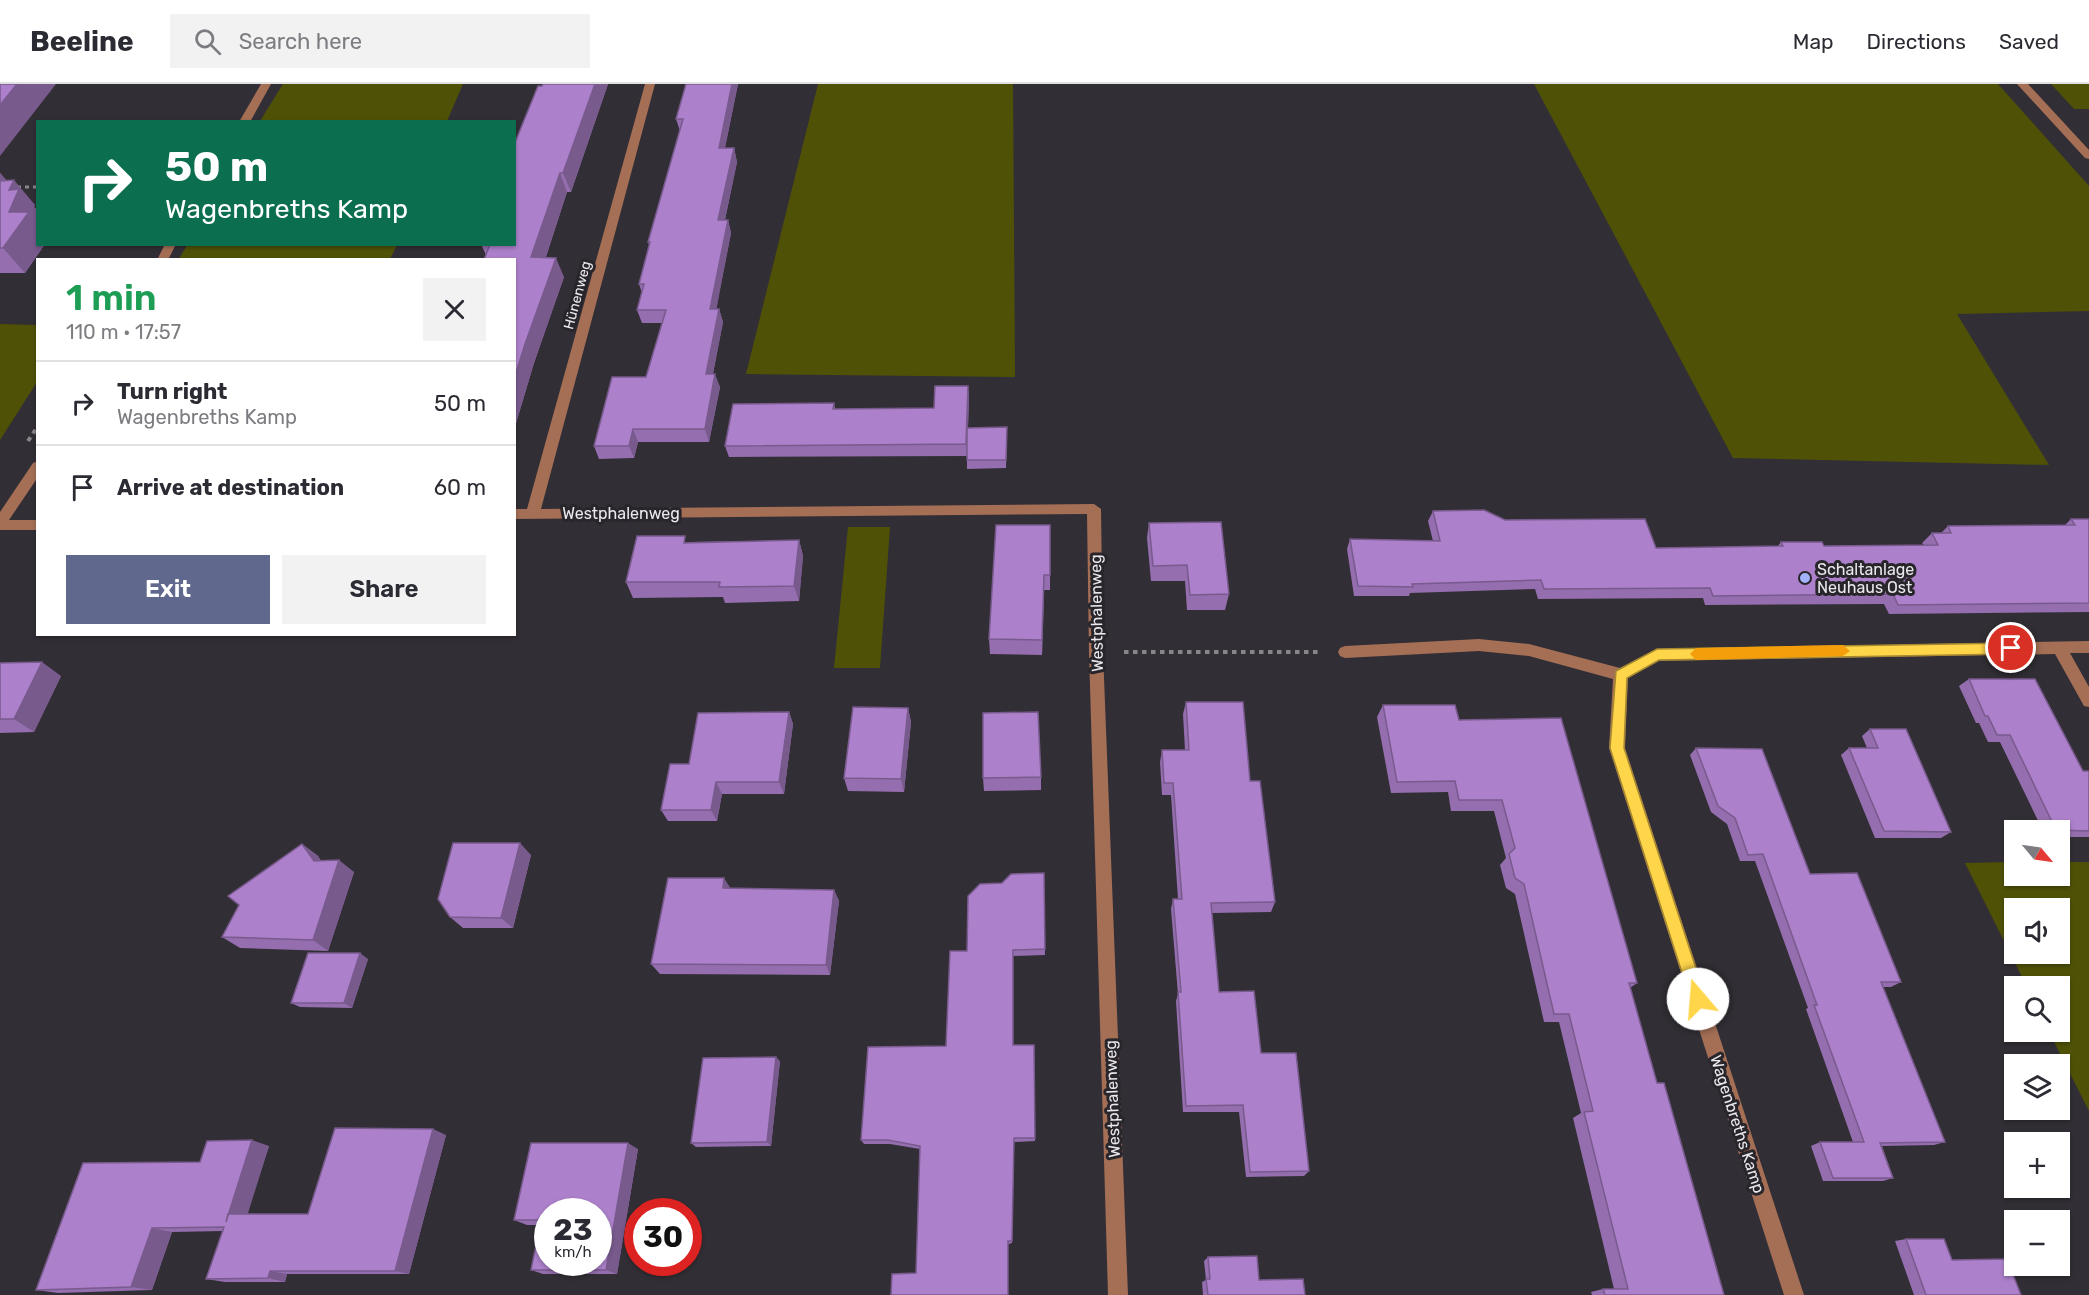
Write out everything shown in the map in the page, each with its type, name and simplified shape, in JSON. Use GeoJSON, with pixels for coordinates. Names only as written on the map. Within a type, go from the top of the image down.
{"type":"FeatureCollection","features":[{"type":"Feature","properties":{"kind":"street"},"geometry":{"type":"LineString","coordinates":[[245,120],[266,84]]}},
{"type":"Feature","properties":{"kind":"street","name":"Hünenweg"},"geometry":{"type":"LineString","coordinates":[[533,513],[650,84]]}},
{"type":"Feature","properties":{"kind":"street"},"geometry":{"type":"LineString","coordinates":[[2022,84],[2089,156]]}},
{"type":"Feature","properties":{"kind":"street"},"geometry":{"type":"LineString","coordinates":[[0,524],[36,469]]}},
{"type":"Feature","properties":{"kind":"street","name":"Westphalenweg"},"geometry":{"type":"LineString","coordinates":[[516,514],[1094,509],[1096,652],[1118,1295]]}},
{"type":"Feature","properties":{"kind":"street"},"geometry":{"type":"LineString","coordinates":[[0,524],[36,525]]}},
{"type":"Feature","properties":{"kind":"street"},"geometry":{"type":"LineString","coordinates":[[1346,652],[1479,645],[1529,650],[1621,675],[1657,655],[2089,647]]}},
{"type":"Feature","properties":{"kind":"street"},"geometry":{"type":"LineString","coordinates":[[2059,647],[2089,701]]}},
{"type":"Feature","properties":{"kind":"street","name":"Wagenbreths Kamp"},"geometry":{"type":"LineString","coordinates":[[1621,675],[1617,748],[1794,1295]]}},
{"type":"Feature","properties":{"kind":"path"},"geometry":{"type":"LineString","coordinates":[[9,187],[36,187]]}},
{"type":"Feature","properties":{"kind":"path"},"geometry":{"type":"LineString","coordinates":[[25,446],[36,429]]}},
{"type":"Feature","properties":{"kind":"path"},"geometry":{"type":"LineString","coordinates":[[1096,652],[1346,652]]}},
{"type":"Feature","properties":{"kind":"shaded area"},"geometry":{"type":"Polygon","coordinates":[[[283,84],[463,84],[447,120],[261,120],[283,84]]]}},
{"type":"Feature","properties":{"kind":"shaded area"},"geometry":{"type":"Polygon","coordinates":[[[818,84],[1013,84],[1015,377],[746,374],[818,84]]]}},
{"type":"Feature","properties":{"kind":"shaded area"},"geometry":{"type":"Polygon","coordinates":[[[1534,84],[1998,84],[2089,186],[2089,311],[1957,314],[2049,465],[1733,458],[1534,84]]]}},
{"type":"Feature","properties":{"kind":"shaded area"},"geometry":{"type":"Polygon","coordinates":[[[2051,84],[2089,84],[2089,109],[2074,109],[2051,84]]]}},
{"type":"Feature","properties":{"kind":"shaded area"},"geometry":{"type":"Polygon","coordinates":[[[186,246],[396,246],[390,258],[180,258],[186,246]]]}},
{"type":"Feature","properties":{"kind":"shaded area"},"geometry":{"type":"Polygon","coordinates":[[[0,324],[36,325],[36,384],[0,440],[0,324]]]}},
{"type":"Feature","properties":{"kind":"shaded area"},"geometry":{"type":"Polygon","coordinates":[[[848,527],[890,527],[880,668],[834,668],[848,527]]]}},
{"type":"Feature","properties":{"kind":"shaded area"},"geometry":{"type":"Polygon","coordinates":[[[2004,862],[2004,886],[2070,886],[2070,862],[2089,862],[2089,1111],[2070,1073],[2070,1054],[2060,1054],[2054,1042],[2070,1042],[2070,976],[2022,976],[2016,964],[2070,964],[2070,898],[2004,898],[2004,941],[1965,863],[2004,862]]]}},
{"type":"Feature","properties":{"kind":"building"},"geometry":{"type":"Polygon","coordinates":[[[0,84],[17,84],[0,105],[0,84]]]}},
{"type":"Feature","properties":{"kind":"building"},"geometry":{"type":"Polygon","coordinates":[[[543,84],[595,84],[563,173],[560,173],[531,257],[556,258],[516,373],[516,258],[485,258],[489,246],[516,246],[516,140],[538,86],[543,84]]]}},
{"type":"Feature","properties":{"kind":"building"},"geometry":{"type":"Polygon","coordinates":[[[686,84],[732,84],[719,148],[734,148],[718,220],[728,220],[710,309],[719,309],[706,374],[715,374],[705,429],[633,429],[629,446],[594,446],[612,377],[646,377],[666,310],[637,310],[644,284],[639,284],[650,242],[648,242],[683,119],[676,119],[686,84]]]}},
{"type":"Feature","properties":{"kind":"building"},"geometry":{"type":"Polygon","coordinates":[[[14,180],[9,190],[19,189],[9,212],[29,212],[3,248],[0,248],[0,181],[14,180]]]}},
{"type":"Feature","properties":{"kind":"building"},"geometry":{"type":"Polygon","coordinates":[[[935,386],[968,386],[966,444],[725,446],[733,404],[834,403],[833,409],[934,408],[935,386]]]}},
{"type":"Feature","properties":{"kind":"building"},"geometry":{"type":"Polygon","coordinates":[[[1007,427],[1006,460],[967,460],[967,428],[1007,427]]]}},
{"type":"Feature","properties":{"kind":"building"},"geometry":{"type":"Polygon","coordinates":[[[1484,510],[1505,520],[1645,519],[1656,548],[1783,546],[1781,542],[1822,542],[1824,546],[1938,545],[1932,533],[1951,533],[1948,526],[2075,525],[2071,519],[2089,519],[2089,603],[1898,605],[1893,594],[1713,596],[1710,588],[1544,589],[1541,580],[1412,584],[1413,587],[1358,586],[1350,539],[1440,541],[1433,511],[1484,510]]]}},
{"type":"Feature","properties":{"kind":"building"},"geometry":{"type":"Polygon","coordinates":[[[1221,522],[1229,594],[1190,595],[1187,565],[1153,566],[1149,523],[1221,522]]]}},
{"type":"Feature","properties":{"kind":"building"},"geometry":{"type":"Polygon","coordinates":[[[996,525],[1050,525],[1050,575],[1044,575],[1042,640],[989,639],[996,525]]]}},
{"type":"Feature","properties":{"kind":"building"},"geometry":{"type":"Polygon","coordinates":[[[637,536],[685,536],[684,543],[799,540],[794,586],[719,587],[720,582],[626,582],[637,536]]]}},
{"type":"Feature","properties":{"kind":"building"},"geometry":{"type":"Polygon","coordinates":[[[42,662],[14,719],[0,719],[0,663],[42,662]]]}},
{"type":"Feature","properties":{"kind":"building"},"geometry":{"type":"Polygon","coordinates":[[[1969,679],[2035,679],[2083,771],[2089,771],[2089,831],[2070,830],[2070,820],[2051,820],[2010,735],[1997,735],[1988,716],[1985,716],[1969,679]]]}},
{"type":"Feature","properties":{"kind":"building"},"geometry":{"type":"Polygon","coordinates":[[[1186,702],[1243,702],[1250,781],[1260,781],[1275,902],[1211,903],[1219,992],[1254,991],[1261,1053],[1296,1053],[1309,1171],[1250,1172],[1243,1105],[1186,1106],[1178,992],[1181,992],[1173,899],[1182,899],[1173,783],[1164,783],[1162,750],[1189,750],[1186,702]]]}},
{"type":"Feature","properties":{"kind":"building"},"geometry":{"type":"Polygon","coordinates":[[[1383,705],[1455,705],[1459,720],[1561,718],[1637,983],[1629,983],[1657,1083],[1664,1083],[1724,1295],[1605,1295],[1603,1289],[1628,1289],[1584,1112],[1593,1111],[1569,1014],[1554,1014],[1524,884],[1515,878],[1509,854],[1515,848],[1502,800],[1459,800],[1455,781],[1397,782],[1383,705]]]}},
{"type":"Feature","properties":{"kind":"building"},"geometry":{"type":"Polygon","coordinates":[[[853,707],[908,708],[901,779],[844,778],[853,707]]]}},
{"type":"Feature","properties":{"kind":"building"},"geometry":{"type":"Polygon","coordinates":[[[789,712],[779,782],[716,782],[711,810],[661,810],[670,764],[689,764],[698,713],[789,712]]]}},
{"type":"Feature","properties":{"kind":"building"},"geometry":{"type":"Polygon","coordinates":[[[1038,712],[1041,777],[983,778],[983,713],[1038,712]]]}},
{"type":"Feature","properties":{"kind":"building"},"geometry":{"type":"Polygon","coordinates":[[[1870,729],[1906,729],[1951,832],[1884,831],[1849,748],[1878,748],[1870,729]]]}},
{"type":"Feature","properties":{"kind":"building"},"geometry":{"type":"Polygon","coordinates":[[[1696,748],[1762,749],[1810,874],[1857,873],[1901,982],[1881,982],[1945,1142],[1880,1143],[1893,1178],[1833,1178],[1820,1142],[1864,1142],[1814,1005],[1817,1005],[1763,854],[1748,855],[1735,818],[1718,806],[1696,748]]]}},
{"type":"Feature","properties":{"kind":"building"},"geometry":{"type":"Polygon","coordinates":[[[453,843],[520,843],[501,918],[450,917],[438,899],[453,843]]]}},
{"type":"Feature","properties":{"kind":"building"},"geometry":{"type":"Polygon","coordinates":[[[302,844],[314,861],[339,860],[313,940],[222,937],[239,905],[228,896],[302,844]]]}},
{"type":"Feature","properties":{"kind":"building"},"geometry":{"type":"Polygon","coordinates":[[[1044,873],[1045,949],[1013,950],[1013,1045],[1034,1045],[1035,1138],[1014,1138],[1012,1241],[1008,1241],[1008,1295],[891,1295],[892,1274],[916,1273],[920,1146],[888,1140],[861,1140],[868,1047],[946,1046],[950,951],[967,951],[968,896],[980,884],[1002,883],[1011,874],[1044,873]]]}},
{"type":"Feature","properties":{"kind":"building"},"geometry":{"type":"Polygon","coordinates":[[[668,878],[724,878],[723,888],[834,890],[826,965],[651,964],[668,878]]]}},
{"type":"Feature","properties":{"kind":"building"},"geometry":{"type":"Polygon","coordinates":[[[308,953],[360,953],[344,1003],[291,1003],[308,953]]]}},
{"type":"Feature","properties":{"kind":"building"},"geometry":{"type":"Polygon","coordinates":[[[776,1057],[767,1142],[691,1143],[703,1058],[776,1057]]]}},
{"type":"Feature","properties":{"kind":"building"},"geometry":{"type":"Polygon","coordinates":[[[335,1128],[433,1129],[395,1271],[270,1271],[268,1278],[206,1279],[224,1227],[152,1228],[131,1287],[36,1290],[83,1163],[200,1162],[207,1141],[252,1140],[229,1214],[308,1214],[335,1128]]]}},
{"type":"Feature","properties":{"kind":"building"},"geometry":{"type":"Polygon","coordinates":[[[531,1143],[628,1143],[612,1235],[612,1198],[534,1198],[534,1220],[514,1220],[531,1143]]]}},
{"type":"Feature","properties":{"kind":"building"},"geometry":{"type":"Polygon","coordinates":[[[1906,1239],[1944,1239],[1952,1260],[2004,1259],[2004,1276],[2014,1276],[2021,1295],[1926,1295],[1906,1239]]]}},
{"type":"Feature","properties":{"kind":"building"},"geometry":{"type":"Polygon","coordinates":[[[1257,1256],[1259,1280],[1303,1279],[1305,1295],[1208,1295],[1206,1279],[1210,1279],[1208,1257],[1257,1256]]]}},
{"type":"Feature","properties":{"kind":"slow traffic"},"geometry":{"type":"LineString","coordinates":[[1696,654],[1843,651]]}},
{"type":"Feature","properties":{"kind":"place","name":"Schaltanlage Neuhaus Ost"},"geometry":{"type":"Point","coordinates":[1805,578]}},
{"type":"Feature","properties":{"kind":"route"},"geometry":{"type":"LineString","coordinates":[[1698,999],[1617,748],[1621,675],[1657,655],[2011,648]]}}]}
